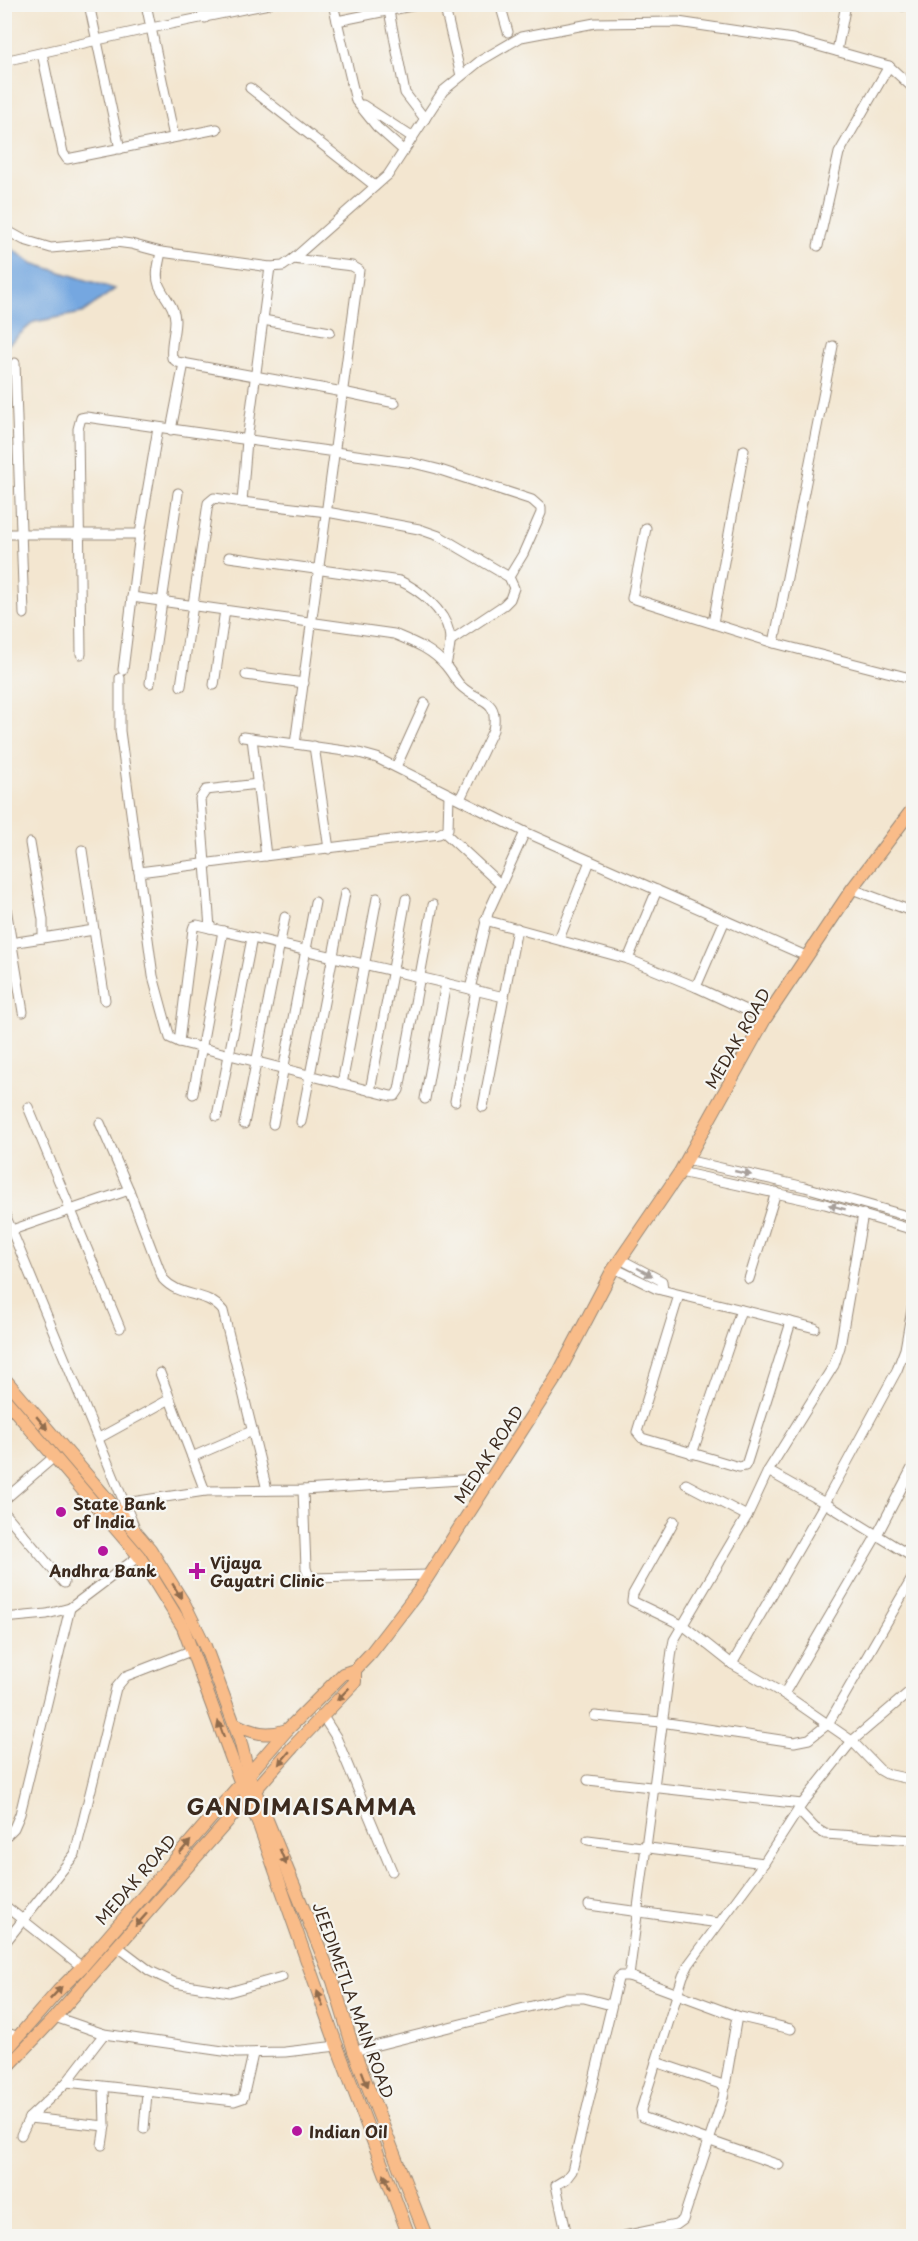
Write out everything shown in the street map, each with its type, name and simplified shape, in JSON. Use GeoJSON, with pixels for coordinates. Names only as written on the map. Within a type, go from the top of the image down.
{"type":"FeatureCollection","features":[{"type":"Feature","properties":{"kind":"main road","name":"MEDAK ROAD"},"geometry":{"type":"LineString","coordinates":[[4,2053],[82,1967],[287,1730],[343,1674],[355,1670],[391,1627],[428,1575],[557,1376],[617,1264],[680,1172],[765,1019],[852,889],[914,807]]}},
{"type":"Feature","properties":{"kind":"main road"},"geometry":{"type":"LineString","coordinates":[[4,1378],[150,1549],[185,1605],[205,1646],[235,1724],[245,1780]]}},
{"type":"Feature","properties":{"kind":"main road"},"geometry":{"type":"LineString","coordinates":[[4,1398],[139,1556],[183,1627],[252,1796]]}},
{"type":"Feature","properties":{"kind":"main road"},"geometry":{"type":"LineString","coordinates":[[4,2071],[55,2017],[322,1715],[355,1682],[355,1670]]}},
{"type":"Feature","properties":{"kind":"main road"},"geometry":{"type":"LineString","coordinates":[[235,1724],[259,1734],[272,1735],[287,1730]]}},
{"type":"Feature","properties":{"kind":"main road","name":"JEEDIMETLA MAIN ROAD"},"geometry":{"type":"LineString","coordinates":[[252,1796],[258,1822],[337,2046],[409,2236]]}},
{"type":"Feature","properties":{"kind":"main road","name":"JEEDIMETLA MAIN ROAD"},"geometry":{"type":"LineString","coordinates":[[252,1796],[333,1982],[354,2051],[426,2236]]}},
{"type":"Feature","properties":{"kind":"main road"},"geometry":{"type":"LineString","coordinates":[[30,2023],[40,2033]]}},
{"type":"Feature","properties":{"kind":"street"},"geometry":{"type":"LineString","coordinates":[[89,4],[120,149]]}},
{"type":"Feature","properties":{"kind":"street"},"geometry":{"type":"LineString","coordinates":[[146,4],[174,137]]}},
{"type":"Feature","properties":{"kind":"street"},"geometry":{"type":"LineString","coordinates":[[202,4],[205,18]]}},
{"type":"Feature","properties":{"kind":"street"},"geometry":{"type":"LineString","coordinates":[[333,4],[356,101],[377,127],[404,151]]}},
{"type":"Feature","properties":{"kind":"street"},"geometry":{"type":"LineString","coordinates":[[337,21],[421,4]]}},
{"type":"Feature","properties":{"kind":"street"},"geometry":{"type":"LineString","coordinates":[[444,4],[461,76]]}},
{"type":"Feature","properties":{"kind":"street"},"geometry":{"type":"LineString","coordinates":[[500,4],[508,32]]}},
{"type":"Feature","properties":{"kind":"street"},"geometry":{"type":"LineString","coordinates":[[837,51],[846,4]]}},
{"type":"Feature","properties":{"kind":"street"},"geometry":{"type":"LineString","coordinates":[[4,61],[264,5]]}},
{"type":"Feature","properties":{"kind":"street"},"geometry":{"type":"LineString","coordinates":[[389,11],[405,93],[425,118]]}},
{"type":"Feature","properties":{"kind":"street"},"geometry":{"type":"LineString","coordinates":[[4,229],[30,243],[51,248],[116,242],[161,252],[270,267],[283,266],[388,175],[443,91],[480,61],[521,37],[594,23],[678,21],[794,39],[889,66],[914,89]]}},
{"type":"Feature","properties":{"kind":"street"},"geometry":{"type":"LineString","coordinates":[[42,53],[64,156],[72,159],[217,129]]}},
{"type":"Feature","properties":{"kind":"street"},"geometry":{"type":"LineString","coordinates":[[818,246],[839,153],[889,66]]}},
{"type":"Feature","properties":{"kind":"street"},"geometry":{"type":"LineString","coordinates":[[250,88],[375,186]]}},
{"type":"Feature","properties":{"kind":"street"},"geometry":{"type":"LineString","coordinates":[[356,101],[412,137]]}},
{"type":"Feature","properties":{"kind":"street"},"geometry":{"type":"LineString","coordinates":[[161,252],[157,278],[173,311],[175,320],[172,358],[177,362],[343,392],[395,404]]}},
{"type":"Feature","properties":{"kind":"street"},"geometry":{"type":"LineString","coordinates":[[293,259],[352,266],[359,270],[295,744]]}},
{"type":"Feature","properties":{"kind":"street"},"geometry":{"type":"LineString","coordinates":[[242,502],[247,440],[270,267]]}},
{"type":"Feature","properties":{"kind":"street"},"geometry":{"type":"LineString","coordinates":[[263,320],[330,332]]}},
{"type":"Feature","properties":{"kind":"street"},"geometry":{"type":"LineString","coordinates":[[774,643],[833,346]]}},
{"type":"Feature","properties":{"kind":"street"},"geometry":{"type":"LineString","coordinates":[[15,363],[24,614]]}},
{"type":"Feature","properties":{"kind":"street"},"geometry":{"type":"LineString","coordinates":[[171,430],[184,363]]}},
{"type":"Feature","properties":{"kind":"street"},"geometry":{"type":"LineString","coordinates":[[81,654],[78,429],[81,418],[424,465],[537,503],[541,508],[541,513],[523,554],[509,577]]}},
{"type":"Feature","properties":{"kind":"street"},"geometry":{"type":"LineString","coordinates":[[158,428],[140,534],[121,674],[120,731],[153,976],[170,1038],[178,1042],[370,1091],[391,1096],[398,1094],[433,905]]}},
{"type":"Feature","properties":{"kind":"street"},"geometry":{"type":"LineString","coordinates":[[713,623],[744,450]]}},
{"type":"Feature","properties":{"kind":"street"},"geometry":{"type":"LineString","coordinates":[[150,683],[178,493]]}},
{"type":"Feature","properties":{"kind":"street"},"geometry":{"type":"LineString","coordinates":[[181,686],[208,503],[214,498],[327,512],[419,529],[440,536],[509,577],[514,588],[510,599],[450,641]]}},
{"type":"Feature","properties":{"kind":"street"},"geometry":{"type":"LineString","coordinates":[[646,528],[632,598],[774,643],[914,679]]}},
{"type":"Feature","properties":{"kind":"street"},"geometry":{"type":"LineString","coordinates":[[4,534],[140,534]]}},
{"type":"Feature","properties":{"kind":"street"},"geometry":{"type":"LineString","coordinates":[[229,557],[320,572],[400,581],[440,612],[449,632],[450,641],[446,665]]}},
{"type":"Feature","properties":{"kind":"street"},"geometry":{"type":"LineString","coordinates":[[132,597],[394,634],[433,652],[461,686],[490,704],[494,722],[493,730],[460,799]]}},
{"type":"Feature","properties":{"kind":"street"},"geometry":{"type":"LineString","coordinates":[[214,685],[225,610]]}},
{"type":"Feature","properties":{"kind":"street"},"geometry":{"type":"LineString","coordinates":[[246,675],[304,683]]}},
{"type":"Feature","properties":{"kind":"street"},"geometry":{"type":"LineString","coordinates":[[396,767],[425,704]]}},
{"type":"Feature","properties":{"kind":"street"},"geometry":{"type":"LineString","coordinates":[[266,856],[258,784],[248,737],[369,754],[525,832],[806,956]]}},
{"type":"Feature","properties":{"kind":"street"},"geometry":{"type":"LineString","coordinates":[[314,747],[329,849]]}},
{"type":"Feature","properties":{"kind":"street"},"geometry":{"type":"LineString","coordinates":[[210,928],[200,799],[206,790],[258,784]]}},
{"type":"Feature","properties":{"kind":"street"},"geometry":{"type":"LineString","coordinates":[[139,872],[329,849],[444,832],[449,824],[449,794]]}},
{"type":"Feature","properties":{"kind":"street"},"geometry":{"type":"LineString","coordinates":[[444,832],[501,885]]}},
{"type":"Feature","properties":{"kind":"street"},"geometry":{"type":"LineString","coordinates":[[455,1101],[486,920],[525,832]]}},
{"type":"Feature","properties":{"kind":"street"},"geometry":{"type":"LineString","coordinates":[[30,843],[43,920],[43,938]]}},
{"type":"Feature","properties":{"kind":"street"},"geometry":{"type":"LineString","coordinates":[[82,850],[105,1000]]}},
{"type":"Feature","properties":{"kind":"street"},"geometry":{"type":"LineString","coordinates":[[559,939],[591,861]]}},
{"type":"Feature","properties":{"kind":"street"},"geometry":{"type":"LineString","coordinates":[[852,889],[914,912]]}},
{"type":"Feature","properties":{"kind":"street"},"geometry":{"type":"LineString","coordinates":[[628,959],[657,890]]}},
{"type":"Feature","properties":{"kind":"street"},"geometry":{"type":"LineString","coordinates":[[301,1122],[345,893]]}},
{"type":"Feature","properties":{"kind":"street"},"geometry":{"type":"LineString","coordinates":[[4,896],[8,944],[24,1012]]}},
{"type":"Feature","properties":{"kind":"street"},"geometry":{"type":"LineString","coordinates":[[342,1084],[377,898]]}},
{"type":"Feature","properties":{"kind":"street"},"geometry":{"type":"LineString","coordinates":[[370,1091],[406,899]]}},
{"type":"Feature","properties":{"kind":"street"},"geometry":{"type":"LineString","coordinates":[[273,1124],[315,902]]}},
{"type":"Feature","properties":{"kind":"street"},"geometry":{"type":"LineString","coordinates":[[244,1124],[285,917]]}},
{"type":"Feature","properties":{"kind":"street"},"geometry":{"type":"LineString","coordinates":[[486,920],[628,959],[765,1019]]}},
{"type":"Feature","properties":{"kind":"street"},"geometry":{"type":"LineString","coordinates":[[696,987],[725,920]]}},
{"type":"Feature","properties":{"kind":"street"},"geometry":{"type":"LineString","coordinates":[[178,1042],[194,926],[504,997]]}},
{"type":"Feature","properties":{"kind":"street"},"geometry":{"type":"LineString","coordinates":[[483,1107],[517,928]]}},
{"type":"Feature","properties":{"kind":"street"},"geometry":{"type":"LineString","coordinates":[[8,944],[94,930]]}},
{"type":"Feature","properties":{"kind":"street"},"geometry":{"type":"LineString","coordinates":[[193,1094],[223,931]]}},
{"type":"Feature","properties":{"kind":"street"},"geometry":{"type":"LineString","coordinates":[[216,1116],[252,938]]}},
{"type":"Feature","properties":{"kind":"street"},"geometry":{"type":"LineString","coordinates":[[425,1099],[446,983]]}},
{"type":"Feature","properties":{"kind":"street"},"geometry":{"type":"LineString","coordinates":[[28,1107],[120,1328]]}},
{"type":"Feature","properties":{"kind":"street"},"geometry":{"type":"LineString","coordinates":[[100,1123],[129,1190],[163,1279],[170,1287],[177,1290],[209,1298],[223,1311],[267,1490]]}},
{"type":"Feature","properties":{"kind":"street"},"geometry":{"type":"LineString","coordinates":[[686,1160],[826,1193],[914,1218]]}},
{"type":"Feature","properties":{"kind":"street"},"geometry":{"type":"LineString","coordinates":[[680,1172],[776,1192],[864,1214],[914,1230]]}},
{"type":"Feature","properties":{"kind":"street"},"geometry":{"type":"LineString","coordinates":[[12,1230],[129,1190]]}},
{"type":"Feature","properties":{"kind":"street"},"geometry":{"type":"LineString","coordinates":[[749,1279],[776,1192]]}},
{"type":"Feature","properties":{"kind":"street"},"geometry":{"type":"LineString","coordinates":[[4,1212],[135,1526],[135,1533]]}},
{"type":"Feature","properties":{"kind":"street"},"geometry":{"type":"LineString","coordinates":[[629,1976],[661,1722],[675,1640],[747,1516],[768,1471],[834,1365],[840,1347],[864,1214]]}},
{"type":"Feature","properties":{"kind":"street"},"geometry":{"type":"LineString","coordinates":[[617,1264],[657,1289],[815,1328]]}},
{"type":"Feature","properties":{"kind":"street"},"geometry":{"type":"LineString","coordinates":[[678,1295],[637,1432],[642,1438],[739,1467],[745,1466],[791,1322]]}},
{"type":"Feature","properties":{"kind":"street"},"geometry":{"type":"LineString","coordinates":[[732,1664],[825,1503],[902,1360],[914,1299]]}},
{"type":"Feature","properties":{"kind":"street"},"geometry":{"type":"LineString","coordinates":[[692,1454],[741,1310]]}},
{"type":"Feature","properties":{"kind":"street"},"geometry":{"type":"LineString","coordinates":[[160,1373],[205,1491]]}},
{"type":"Feature","properties":{"kind":"street"},"geometry":{"type":"LineString","coordinates":[[99,1438],[170,1399]]}},
{"type":"Feature","properties":{"kind":"street"},"geometry":{"type":"LineString","coordinates":[[192,1457],[252,1431]]}},
{"type":"Feature","properties":{"kind":"street"},"geometry":{"type":"LineString","coordinates":[[4,1500],[54,1457]]}},
{"type":"Feature","properties":{"kind":"street"},"geometry":{"type":"LineString","coordinates":[[784,1694],[877,1535],[914,1464]]}},
{"type":"Feature","properties":{"kind":"street"},"geometry":{"type":"LineString","coordinates":[[768,1471],[914,1558]]}},
{"type":"Feature","properties":{"kind":"street"},"geometry":{"type":"LineString","coordinates":[[125,1503],[205,1491],[303,1490],[492,1478]]}},
{"type":"Feature","properties":{"kind":"street"},"geometry":{"type":"LineString","coordinates":[[686,1484],[747,1516]]}},
{"type":"Feature","properties":{"kind":"street"},"geometry":{"type":"LineString","coordinates":[[303,1490],[306,1568],[308,1574],[313,1578],[428,1575]]}},
{"type":"Feature","properties":{"kind":"street"},"geometry":{"type":"LineString","coordinates":[[4,1512],[64,1583]]}},
{"type":"Feature","properties":{"kind":"street"},"geometry":{"type":"LineString","coordinates":[[674,1521],[631,1598],[635,1604],[684,1626],[732,1664],[784,1694],[852,1741],[886,1774],[914,1780]]}},
{"type":"Feature","properties":{"kind":"street"},"geometry":{"type":"LineString","coordinates":[[4,1618],[47,1614],[70,1608],[139,1556]]}},
{"type":"Feature","properties":{"kind":"street"},"geometry":{"type":"LineString","coordinates":[[595,1716],[661,1722],[799,1742],[809,1739],[828,1724],[914,1575]]}},
{"type":"Feature","properties":{"kind":"street"},"geometry":{"type":"LineString","coordinates":[[4,1838],[14,1828],[20,1814],[70,1608]]}},
{"type":"Feature","properties":{"kind":"street"},"geometry":{"type":"LineString","coordinates":[[4,1944],[75,1854],[116,1688],[126,1676],[193,1650]]}},
{"type":"Feature","properties":{"kind":"street"},"geometry":{"type":"LineString","coordinates":[[779,2165],[642,2117],[640,2110],[677,1994],[689,1964],[764,1863],[800,1807],[852,1741],[914,1688]]}},
{"type":"Feature","properties":{"kind":"street"},"geometry":{"type":"LineString","coordinates":[[322,1715],[336,1737],[392,1871]]}},
{"type":"Feature","properties":{"kind":"street"},"geometry":{"type":"LineString","coordinates":[[588,1780],[800,1807],[815,1828],[825,1834],[914,1840]]}},
{"type":"Feature","properties":{"kind":"street"},"geometry":{"type":"LineString","coordinates":[[588,1840],[764,1863]]}},
{"type":"Feature","properties":{"kind":"street"},"geometry":{"type":"LineString","coordinates":[[4,1905],[82,1967]]}},
{"type":"Feature","properties":{"kind":"street"},"geometry":{"type":"LineString","coordinates":[[589,1905],[719,1923]]}},
{"type":"Feature","properties":{"kind":"street"},"geometry":{"type":"LineString","coordinates":[[117,1946],[150,1971],[174,1983],[229,1992],[282,1977]]}},
{"type":"Feature","properties":{"kind":"street"},"geometry":{"type":"LineString","coordinates":[[567,2236],[556,2185],[566,2179],[572,2170],[620,1976],[629,1976],[738,2016],[791,2029]]}},
{"type":"Feature","properties":{"kind":"street"},"geometry":{"type":"LineString","coordinates":[[354,2051],[564,1998],[584,1998],[611,2005]]}},
{"type":"Feature","properties":{"kind":"street"},"geometry":{"type":"LineString","coordinates":[[624,2236],[676,2225],[683,2220],[726,2086],[738,2016]]}},
{"type":"Feature","properties":{"kind":"street"},"geometry":{"type":"LineString","coordinates":[[55,2017],[104,2034],[237,2054],[285,2052],[337,2046]]}},
{"type":"Feature","properties":{"kind":"street"},"geometry":{"type":"LineString","coordinates":[[4,2032],[19,2037]]}},
{"type":"Feature","properties":{"kind":"street"},"geometry":{"type":"LineString","coordinates":[[21,2135],[29,2118],[67,2082],[104,2034]]}},
{"type":"Feature","properties":{"kind":"street"},"geometry":{"type":"LineString","coordinates":[[67,2082],[234,2102],[240,2100],[245,2093],[253,2054]]}},
{"type":"Feature","properties":{"kind":"street"},"geometry":{"type":"LineString","coordinates":[[656,2062],[726,2086]]}},
{"type":"Feature","properties":{"kind":"street"},"geometry":{"type":"LineString","coordinates":[[102,2145],[105,2126],[104,2087]]}},
{"type":"Feature","properties":{"kind":"street"},"geometry":{"type":"LineString","coordinates":[[144,2129],[147,2093]]}},
{"type":"Feature","properties":{"kind":"street"},"geometry":{"type":"LineString","coordinates":[[29,2118],[105,2126]]}},
{"type":"Feature","properties":{"kind":"water"},"geometry":{"type":"Polygon","coordinates":[[[5,244],[32,263],[115,289],[82,313],[34,322],[5,347],[5,244]]]}},
{"type":"Feature","properties":{"kind":"place","name":"State Bank of India"},"geometry":{"type":"Point","coordinates":[61,1512]}},
{"type":"Feature","properties":{"kind":"place","name":"Andhra Bank"},"geometry":{"type":"Point","coordinates":[103,1551]}},
{"type":"Feature","properties":{"kind":"place","name":"Vijaya Gayatri Clinic"},"geometry":{"type":"Point","coordinates":[197,1571]}},
{"type":"Feature","properties":{"kind":"place","name":"Indian Oil"},"geometry":{"type":"Point","coordinates":[297,2131]}},
{"type":"Feature","properties":{"kind":"district","name":"GANDIMAISAMMA"},"geometry":{"type":"Point","coordinates":[302,1805]}}]}
